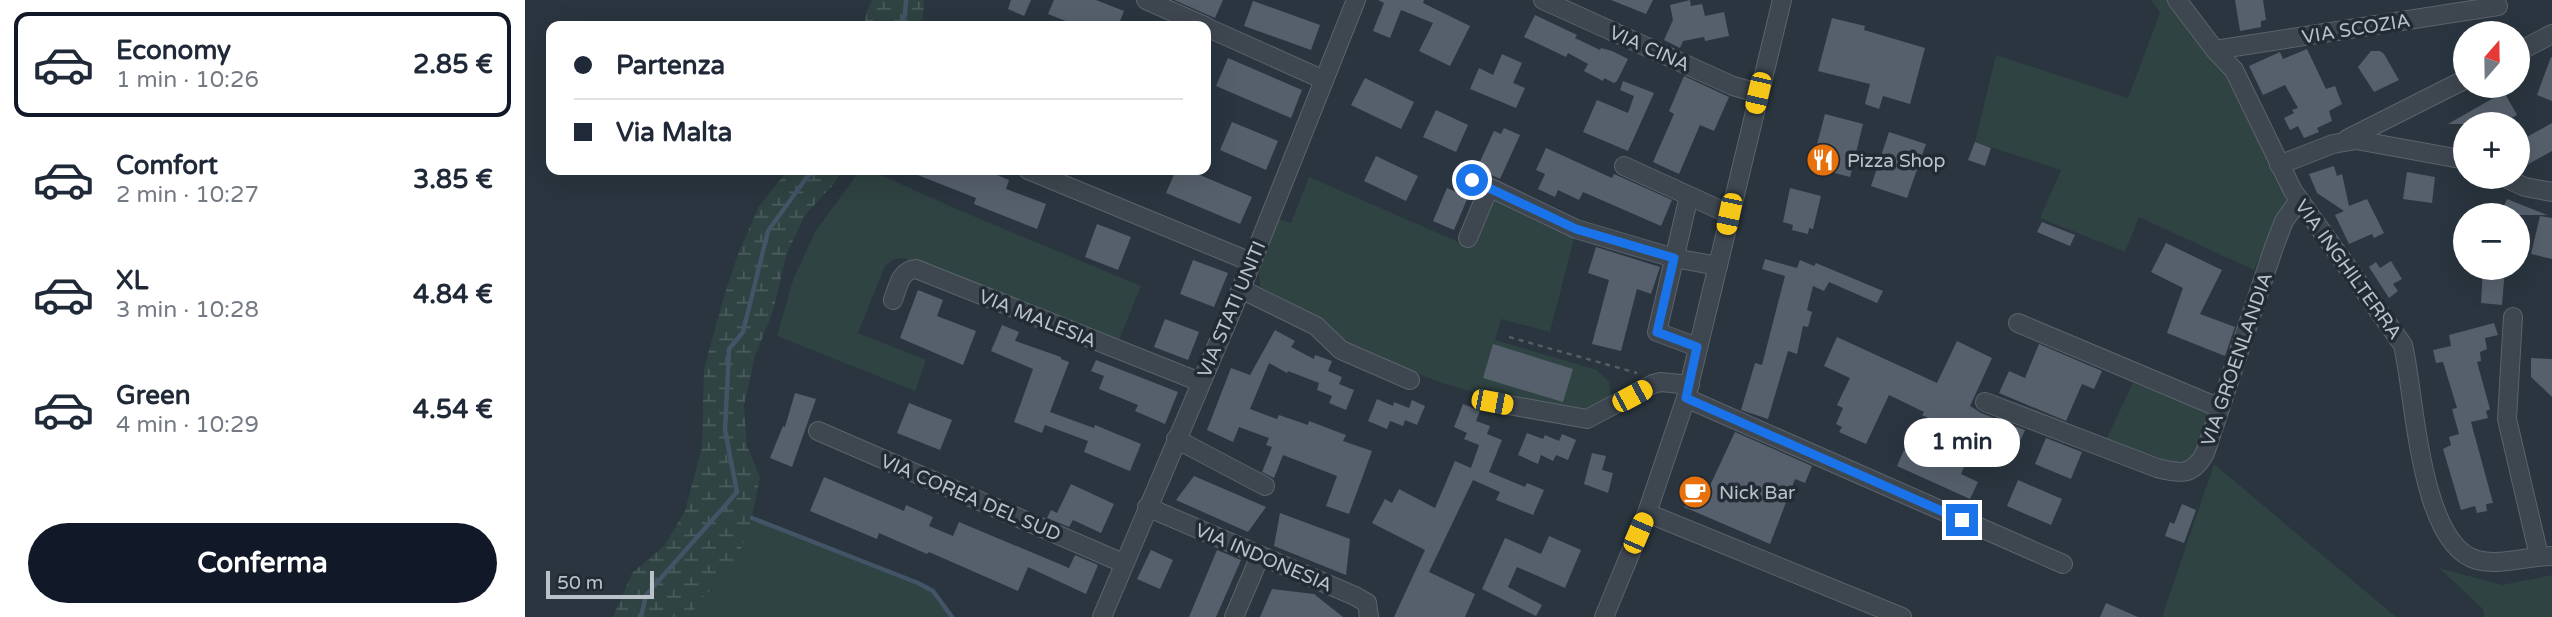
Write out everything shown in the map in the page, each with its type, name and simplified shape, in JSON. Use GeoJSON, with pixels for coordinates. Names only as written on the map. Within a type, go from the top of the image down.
{"type":"FeatureCollection","features":[{"type":"Feature","properties":{"kind":"street"},"geometry":{"type":"LineString","coordinates":[[1146,0],[1194,21]]}},
{"type":"Feature","properties":{"kind":"street","name":"VIA STATI UNITI"},"geometry":{"type":"LineString","coordinates":[[1102,617],[1241,289],[1356,0]]}},
{"type":"Feature","properties":{"kind":"street","name":"VIA CINA"},"geometry":{"type":"LineString","coordinates":[[1543,0],[1733,86],[1758,93]]}},
{"type":"Feature","properties":{"kind":"street"},"geometry":{"type":"LineString","coordinates":[[1604,617],[1647,513],[1688,391],[1782,0]]}},
{"type":"Feature","properties":{"kind":"street","name":"VIA INGHILTERRA"},"geometry":{"type":"LineString","coordinates":[[2178,0],[2215,50],[2234,70],[2279,165],[2299,200],[2403,345],[2410,374],[2422,469],[2441,522],[2452,539],[2463,552],[2475,559],[2490,562],[2545,556]]}},
{"type":"Feature","properties":{"kind":"street","name":"VIA SCOZIA"},"geometry":{"type":"LineString","coordinates":[[2215,50],[2498,6]]}},
{"type":"Feature","properties":{"kind":"street"},"geometry":{"type":"LineString","coordinates":[[1211,29],[1324,80]]}},
{"type":"Feature","properties":{"kind":"street"},"geometry":{"type":"LineString","coordinates":[[2531,45],[2552,34]]}},
{"type":"Feature","properties":{"kind":"street"},"geometry":{"type":"LineString","coordinates":[[2279,165],[2366,131],[2453,86]]}},
{"type":"Feature","properties":{"kind":"street"},"geometry":{"type":"LineString","coordinates":[[2336,144],[2356,141],[2453,158]]}},
{"type":"Feature","properties":{"kind":"street"},"geometry":{"type":"LineString","coordinates":[[1624,166],[1729,214]]}},
{"type":"Feature","properties":{"kind":"street"},"geometry":{"type":"LineString","coordinates":[[1040,175],[1251,262]]}},
{"type":"Feature","properties":{"kind":"street"},"geometry":{"type":"LineString","coordinates":[[1472,180],[1576,229],[1674,258],[1718,266]]}},
{"type":"Feature","properties":{"kind":"street"},"geometry":{"type":"LineString","coordinates":[[1468,238],[1489,188]]}},
{"type":"Feature","properties":{"kind":"street"},"geometry":{"type":"LineString","coordinates":[[2530,188],[2552,192]]}},
{"type":"Feature","properties":{"kind":"street"},"geometry":{"type":"LineString","coordinates":[[1689,196],[1657,332],[1697,347]]}},
{"type":"Feature","properties":{"kind":"street","name":"VIA GROENLANDIA"},"geometry":{"type":"LineString","coordinates":[[1985,402],[2157,468],[2190,471],[2199,464],[2284,221],[2299,200]]}},
{"type":"Feature","properties":{"kind":"street","name":"VIA MALESIA"},"geometry":{"type":"LineString","coordinates":[[893,300],[903,274],[908,269],[916,269],[1200,382]]}},
{"type":"Feature","properties":{"kind":"street"},"geometry":{"type":"LineString","coordinates":[[1241,289],[1317,326],[1341,350],[1410,380]]}},
{"type":"Feature","properties":{"kind":"street"},"geometry":{"type":"LineString","coordinates":[[2513,317],[2507,419],[2545,556]]}},
{"type":"Feature","properties":{"kind":"street"},"geometry":{"type":"LineString","coordinates":[[2018,323],[2220,408]]}},
{"type":"Feature","properties":{"kind":"street"},"geometry":{"type":"LineString","coordinates":[[1492,402],[1587,419],[1661,382],[1688,391],[2063,564]]}},
{"type":"Feature","properties":{"kind":"street","name":"VIA COREA DEL SUD"},"geometry":{"type":"LineString","coordinates":[[818,431],[1123,563]]}},
{"type":"Feature","properties":{"kind":"street"},"geometry":{"type":"LineString","coordinates":[[1176,439],[1265,486]]}},
{"type":"Feature","properties":{"kind":"street","name":"VIA INDONESIA"},"geometry":{"type":"LineString","coordinates":[[1147,507],[1361,599],[1369,608],[1369,617]]}},
{"type":"Feature","properties":{"kind":"street"},"geometry":{"type":"LineString","coordinates":[[1647,513],[1902,617]]}},
{"type":"Feature","properties":{"kind":"street"},"geometry":{"type":"LineString","coordinates":[[1234,617],[1260,556]]}},
{"type":"Feature","properties":{"kind":"path"},"geometry":{"type":"LineString","coordinates":[[1509,337],[1643,375]]}},
{"type":"Feature","properties":{"kind":"green space"},"geometry":{"type":"Polygon","coordinates":[[[872,0],[924,0],[921,21],[865,21],[872,0]]]}},
{"type":"Feature","properties":{"kind":"green space"},"geometry":{"type":"Polygon","coordinates":[[[2151,0],[2168,0],[2201,47],[2224,72],[2286,190],[2287,198],[2254,270],[2139,217],[2125,252],[2040,218],[2061,170],[1975,142],[1996,55],[2128,98],[2160,13],[2151,0]]]}},
{"type":"Feature","properties":{"kind":"green space"},"geometry":{"type":"Polygon","coordinates":[[[784,175],[839,175],[805,215],[787,253],[773,311],[755,356],[744,406],[747,446],[760,477],[752,518],[735,566],[698,602],[691,617],[613,617],[632,573],[664,546],[685,511],[702,447],[704,369],[738,254],[759,206],[784,175]]]}},
{"type":"Feature","properties":{"kind":"green space"},"geometry":{"type":"Polygon","coordinates":[[[856,175],[882,175],[1141,286],[1118,342],[904,258],[894,259],[885,266],[858,333],[926,360],[915,391],[777,336],[793,280],[815,232],[856,175]]]}},
{"type":"Feature","properties":{"kind":"green space"},"geometry":{"type":"Polygon","coordinates":[[[1309,177],[1470,247],[1493,197],[1575,234],[1550,332],[1501,319],[1495,340],[1597,370],[1609,382],[1611,393],[1608,398],[1582,415],[1483,395],[1442,383],[1345,345],[1324,320],[1260,287],[1259,266],[1279,219],[1291,223],[1309,177]]]}},
{"type":"Feature","properties":{"kind":"green space"},"geometry":{"type":"Polygon","coordinates":[[[2133,383],[2212,414],[2193,460],[2176,465],[2105,442],[2133,383]]]}},
{"type":"Feature","properties":{"kind":"green space"},"geometry":{"type":"Polygon","coordinates":[[[2214,464],[2396,617],[2162,617],[2214,464]]]}},
{"type":"Feature","properties":{"kind":"green space"},"geometry":{"type":"Polygon","coordinates":[[[752,518],[918,583],[933,591],[952,617],[691,617],[698,602],[735,566],[752,518]]]}},
{"type":"Feature","properties":{"kind":"green space"},"geometry":{"type":"Polygon","coordinates":[[[2439,568],[2502,585],[2552,575],[2552,617],[2484,617],[2483,609],[2439,568]]]}},
{"type":"Feature","properties":{"kind":"building"},"geometry":{"type":"Polygon","coordinates":[[[1011,0],[1031,0],[1024,16],[1008,9],[1011,0]]]}},
{"type":"Feature","properties":{"kind":"building"},"geometry":{"type":"Polygon","coordinates":[[[1054,0],[1096,0],[1124,11],[1120,21],[1066,21],[1048,14],[1054,0]]]}},
{"type":"Feature","properties":{"kind":"building"},"geometry":{"type":"Polygon","coordinates":[[[1174,0],[1223,0],[1215,18],[1174,0]]]}},
{"type":"Feature","properties":{"kind":"building"},"geometry":{"type":"Polygon","coordinates":[[[1378,0],[1424,0],[1423,3],[1470,26],[1450,66],[1419,51],[1433,23],[1401,10],[1390,38],[1373,31],[1384,3],[1378,0]]]}},
{"type":"Feature","properties":{"kind":"building"},"geometry":{"type":"Polygon","coordinates":[[[1611,0],[1653,0],[1646,14],[1611,0]]]}},
{"type":"Feature","properties":{"kind":"building"},"geometry":{"type":"Polygon","coordinates":[[[1690,0],[1691,6],[1702,4],[1705,16],[1724,12],[1729,36],[1705,41],[1704,37],[1683,41],[1680,48],[1664,40],[1673,20],[1670,5],[1690,0]]]}},
{"type":"Feature","properties":{"kind":"building"},"geometry":{"type":"Polygon","coordinates":[[[2235,0],[2263,0],[2266,20],[2261,21],[2261,27],[2240,31],[2235,0]]]}},
{"type":"Feature","properties":{"kind":"building"},"geometry":{"type":"Polygon","coordinates":[[[1253,1],[1320,25],[1311,50],[1244,26],[1253,1]]]}},
{"type":"Feature","properties":{"kind":"building"},"geometry":{"type":"Polygon","coordinates":[[[1535,15],[1577,35],[1575,38],[1600,50],[1612,51],[1628,59],[1617,81],[1614,83],[1604,78],[1603,81],[1584,71],[1588,64],[1568,53],[1566,57],[1524,37],[1535,15]]]}},
{"type":"Feature","properties":{"kind":"building"},"geometry":{"type":"Polygon","coordinates":[[[1832,18],[1865,26],[1864,30],[1925,48],[1910,104],[1883,96],[1879,109],[1865,104],[1870,84],[1818,71],[1832,18]]]}},
{"type":"Feature","properties":{"kind":"building"},"geometry":{"type":"Polygon","coordinates":[[[2307,49],[2326,89],[2335,86],[2342,104],[2329,111],[2332,121],[2317,128],[2319,132],[2304,138],[2298,126],[2290,130],[2284,118],[2298,108],[2285,85],[2263,95],[2249,66],[2280,52],[2283,59],[2307,49]]]}},
{"type":"Feature","properties":{"kind":"building"},"geometry":{"type":"Polygon","coordinates":[[[2371,51],[2384,54],[2399,80],[2374,92],[2358,67],[2371,51]]]}},
{"type":"Feature","properties":{"kind":"building"},"geometry":{"type":"Polygon","coordinates":[[[1502,54],[1522,63],[1513,83],[1525,88],[1516,108],[1470,89],[1479,68],[1493,75],[1502,54]]]}},
{"type":"Feature","properties":{"kind":"building"},"geometry":{"type":"Polygon","coordinates":[[[2552,57],[2552,101],[2537,95],[2552,57]]]}},
{"type":"Feature","properties":{"kind":"building"},"geometry":{"type":"Polygon","coordinates":[[[1228,58],[1302,90],[1291,118],[1216,86],[1228,58]]]}},
{"type":"Feature","properties":{"kind":"building"},"geometry":{"type":"Polygon","coordinates":[[[1684,76],[1729,97],[1714,131],[1700,125],[1679,174],[1653,162],[1674,114],[1669,111],[1684,76]]]}},
{"type":"Feature","properties":{"kind":"building"},"geometry":{"type":"Polygon","coordinates":[[[1365,78],[1414,102],[1401,129],[1351,105],[1365,78]]]}},
{"type":"Feature","properties":{"kind":"building"},"geometry":{"type":"Polygon","coordinates":[[[1623,81],[1654,93],[1628,151],[1583,132],[1597,100],[1628,113],[1634,96],[1620,90],[1623,81]]]}},
{"type":"Feature","properties":{"kind":"building"},"geometry":{"type":"Polygon","coordinates":[[[2494,98],[2507,98],[2515,112],[2469,112],[2494,98]]]}},
{"type":"Feature","properties":{"kind":"building"},"geometry":{"type":"Polygon","coordinates":[[[1436,110],[1468,125],[1456,152],[1423,137],[1436,110]]]}},
{"type":"Feature","properties":{"kind":"building"},"geometry":{"type":"Polygon","coordinates":[[[1825,114],[1863,124],[1850,177],[1811,167],[1825,114]]]}},
{"type":"Feature","properties":{"kind":"building"},"geometry":{"type":"Polygon","coordinates":[[[1232,122],[1278,141],[1266,170],[1220,150],[1232,122]]]}},
{"type":"Feature","properties":{"kind":"building"},"geometry":{"type":"Polygon","coordinates":[[[2552,123],[2552,151],[2530,163],[2530,135],[2552,123]]]}},
{"type":"Feature","properties":{"kind":"building"},"geometry":{"type":"Polygon","coordinates":[[[1504,128],[1520,135],[1500,179],[1477,168],[1494,131],[1501,134],[1504,128]]]}},
{"type":"Feature","properties":{"kind":"building"},"geometry":{"type":"Polygon","coordinates":[[[1889,132],[1926,144],[1907,198],[1871,186],[1889,132]]]}},
{"type":"Feature","properties":{"kind":"building"},"geometry":{"type":"Polygon","coordinates":[[[1975,142],[1991,148],[1985,166],[1968,160],[1975,142]]]}},
{"type":"Feature","properties":{"kind":"building"},"geometry":{"type":"Polygon","coordinates":[[[1546,148],[1612,178],[1614,174],[1672,200],[1661,226],[1583,192],[1579,200],[1558,190],[1555,197],[1538,189],[1545,174],[1536,170],[1546,148]]]}},
{"type":"Feature","properties":{"kind":"building"},"geometry":{"type":"Polygon","coordinates":[[[1376,156],[1418,176],[1406,201],[1364,181],[1376,156]]]}},
{"type":"Feature","properties":{"kind":"building"},"geometry":{"type":"Polygon","coordinates":[[[2334,166],[2337,176],[2342,174],[2349,206],[2367,199],[2384,233],[2374,238],[2372,234],[2349,244],[2335,215],[2344,211],[2317,193],[2309,174],[2334,166]]]}},
{"type":"Feature","properties":{"kind":"building"},"geometry":{"type":"Polygon","coordinates":[[[2407,172],[2435,177],[2432,203],[2403,199],[2407,172]]]}},
{"type":"Feature","properties":{"kind":"building"},"geometry":{"type":"Polygon","coordinates":[[[918,175],[997,175],[1009,180],[1006,189],[1046,204],[1037,229],[974,204],[976,198],[918,175]]]}},
{"type":"Feature","properties":{"kind":"building"},"geometry":{"type":"Polygon","coordinates":[[[1174,175],[1200,175],[1252,197],[1240,224],[1166,193],[1174,175]]]}},
{"type":"Feature","properties":{"kind":"building"},"geometry":{"type":"Polygon","coordinates":[[[1447,188],[1468,197],[1454,230],[1433,221],[1447,188]]]}},
{"type":"Feature","properties":{"kind":"building"},"geometry":{"type":"Polygon","coordinates":[[[1790,188],[1821,196],[1813,229],[1809,228],[1808,234],[1792,230],[1793,225],[1783,222],[1790,188]]]}},
{"type":"Feature","properties":{"kind":"building"},"geometry":{"type":"Polygon","coordinates":[[[2530,208],[2547,215],[2530,215],[2530,208]]]}},
{"type":"Feature","properties":{"kind":"building"},"geometry":{"type":"Polygon","coordinates":[[[2540,216],[2552,218],[2552,259],[2531,254],[2540,216]]]}},
{"type":"Feature","properties":{"kind":"building"},"geometry":{"type":"Polygon","coordinates":[[[2042,222],[2075,235],[2070,246],[2037,232],[2042,222]]]}},
{"type":"Feature","properties":{"kind":"building"},"geometry":{"type":"Polygon","coordinates":[[[1097,224],[1131,237],[1118,270],[1085,257],[1097,224]]]}},
{"type":"Feature","properties":{"kind":"building"},"geometry":{"type":"Polygon","coordinates":[[[2166,243],[2222,270],[2200,314],[2235,327],[2225,356],[2167,333],[2183,288],[2151,272],[2166,243]]]}},
{"type":"Feature","properties":{"kind":"building"},"geometry":{"type":"Polygon","coordinates":[[[1596,247],[1660,267],[1651,294],[1637,289],[1621,351],[1592,344],[1609,280],[1588,273],[1596,247]]]}},
{"type":"Feature","properties":{"kind":"building"},"geometry":{"type":"Polygon","coordinates":[[[1765,259],[1797,268],[1800,260],[1814,266],[1816,263],[1883,291],[1877,303],[1829,282],[1824,291],[1813,286],[1807,310],[1812,312],[1808,327],[1803,326],[1797,354],[1788,351],[1768,419],[1741,410],[1755,363],[1762,365],[1785,276],[1762,269],[1765,259]]]}},
{"type":"Feature","properties":{"kind":"building"},"geometry":{"type":"Polygon","coordinates":[[[1193,260],[1228,273],[1214,307],[1180,294],[1193,260]]]}},
{"type":"Feature","properties":{"kind":"building"},"geometry":{"type":"Polygon","coordinates":[[[2391,261],[2402,279],[2393,284],[2398,291],[2389,298],[2369,267],[2376,262],[2380,268],[2391,261]]]}},
{"type":"Feature","properties":{"kind":"building"},"geometry":{"type":"Polygon","coordinates":[[[2482,280],[2504,280],[2502,305],[2481,303],[2482,280]]]}},
{"type":"Feature","properties":{"kind":"building"},"geometry":{"type":"Polygon","coordinates":[[[918,290],[943,300],[937,316],[976,331],[963,365],[900,338],[918,290]]]}},
{"type":"Feature","properties":{"kind":"building"},"geometry":{"type":"Polygon","coordinates":[[[1165,319],[1199,332],[1188,360],[1154,347],[1165,319]]]}},
{"type":"Feature","properties":{"kind":"building"},"geometry":{"type":"Polygon","coordinates":[[[2494,323],[2498,335],[2485,338],[2487,349],[2480,352],[2481,361],[2477,362],[2490,409],[2486,411],[2488,418],[2471,422],[2493,503],[2486,504],[2487,511],[2477,513],[2475,506],[2461,510],[2443,449],[2451,445],[2449,437],[2459,434],[2452,409],[2457,408],[2443,362],[2436,363],[2433,350],[2451,346],[2449,335],[2494,323]]]}},
{"type":"Feature","properties":{"kind":"building"},"geometry":{"type":"Polygon","coordinates":[[[1002,325],[1019,332],[1015,341],[1069,362],[1050,412],[1094,428],[1095,425],[1141,444],[1130,471],[1084,452],[1088,441],[1045,425],[1042,433],[1014,422],[1033,369],[991,351],[1002,325]]]}},
{"type":"Feature","properties":{"kind":"building"},"geometry":{"type":"Polygon","coordinates":[[[1275,330],[1295,341],[1291,347],[1314,359],[1315,355],[1332,361],[1328,371],[1342,377],[1339,384],[1354,390],[1346,410],[1329,403],[1332,396],[1317,390],[1319,383],[1288,371],[1287,373],[1269,363],[1250,409],[1277,419],[1279,415],[1308,425],[1309,421],[1346,435],[1343,441],[1372,451],[1349,514],[1326,506],[1337,476],[1283,455],[1274,478],[1262,472],[1272,447],[1266,445],[1269,438],[1239,427],[1233,442],[1207,430],[1231,368],[1250,375],[1275,330]]]}},
{"type":"Feature","properties":{"kind":"building"},"geometry":{"type":"Polygon","coordinates":[[[1837,337],[1937,383],[1957,341],[1992,358],[1970,406],[2025,430],[2014,454],[1977,437],[1961,474],[1978,482],[1970,499],[1897,466],[1904,450],[1928,460],[1943,425],[1922,415],[1924,412],[1889,395],[1866,444],[1839,432],[1842,427],[1836,424],[1843,408],[1837,405],[1850,378],[1824,366],[1837,337]]]}},
{"type":"Feature","properties":{"kind":"building"},"geometry":{"type":"Polygon","coordinates":[[[1493,344],[1573,369],[1563,402],[1483,378],[1493,344]]]}},
{"type":"Feature","properties":{"kind":"building"},"geometry":{"type":"Polygon","coordinates":[[[2039,344],[2102,371],[2094,389],[2082,384],[2066,421],[1999,393],[2009,371],[2025,378],[2039,344]]]}},
{"type":"Feature","properties":{"kind":"building"},"geometry":{"type":"Polygon","coordinates":[[[2531,358],[2552,359],[2552,397],[2531,377],[2531,358]]]}},
{"type":"Feature","properties":{"kind":"building"},"geometry":{"type":"Polygon","coordinates":[[[1096,360],[1178,392],[1165,424],[1135,411],[1138,405],[1099,389],[1104,376],[1091,371],[1096,360]]]}},
{"type":"Feature","properties":{"kind":"building"},"geometry":{"type":"Polygon","coordinates":[[[795,393],[816,399],[792,467],[770,458],[783,426],[785,427],[795,393]]]}},
{"type":"Feature","properties":{"kind":"building"},"geometry":{"type":"Polygon","coordinates":[[[1377,399],[1393,406],[1394,402],[1409,408],[1412,400],[1425,406],[1417,425],[1405,420],[1403,426],[1390,421],[1387,429],[1368,421],[1377,399]]]}},
{"type":"Feature","properties":{"kind":"building"},"geometry":{"type":"Polygon","coordinates":[[[909,403],[952,420],[940,450],[897,433],[909,403]]]}},
{"type":"Feature","properties":{"kind":"building"},"geometry":{"type":"Polygon","coordinates":[[[1463,404],[1480,411],[1476,421],[1490,426],[1487,434],[1502,440],[1489,472],[1525,487],[1527,483],[1544,490],[1533,515],[1496,500],[1500,492],[1473,480],[1429,572],[1475,594],[1465,617],[1394,617],[1425,550],[1372,523],[1385,499],[1392,503],[1399,489],[1435,508],[1455,461],[1471,468],[1479,445],[1464,439],[1467,433],[1454,427],[1463,404]]]}},
{"type":"Feature","properties":{"kind":"building"},"geometry":{"type":"Polygon","coordinates":[[[1735,432],[1812,466],[1805,483],[1795,479],[1770,544],[1684,507],[1693,486],[1707,492],[1735,432]]]}},
{"type":"Feature","properties":{"kind":"building"},"geometry":{"type":"Polygon","coordinates":[[[1527,433],[1543,439],[1545,435],[1559,441],[1562,434],[1576,440],[1568,460],[1556,455],[1553,461],[1541,455],[1538,464],[1518,455],[1527,433]]]}},
{"type":"Feature","properties":{"kind":"building"},"geometry":{"type":"Polygon","coordinates":[[[2046,438],[2082,452],[2071,479],[2035,464],[2046,438]]]}},
{"type":"Feature","properties":{"kind":"building"},"geometry":{"type":"Polygon","coordinates":[[[1592,453],[1606,456],[1602,470],[1613,473],[1608,493],[1584,484],[1592,453]]]}},
{"type":"Feature","properties":{"kind":"building"},"geometry":{"type":"Polygon","coordinates":[[[1194,476],[1266,507],[1248,532],[1176,500],[1194,476]]]}},
{"type":"Feature","properties":{"kind":"building"},"geometry":{"type":"Polygon","coordinates":[[[824,477],[904,511],[906,505],[933,517],[929,526],[953,536],[959,522],[1069,568],[1075,555],[1098,565],[1086,594],[1028,567],[1018,591],[929,552],[927,554],[879,533],[877,539],[810,511],[824,477]]]}},
{"type":"Feature","properties":{"kind":"building"},"geometry":{"type":"Polygon","coordinates":[[[2018,480],[2062,499],[2051,525],[2007,506],[2018,480]]]}},
{"type":"Feature","properties":{"kind":"building"},"geometry":{"type":"Polygon","coordinates":[[[1071,484],[1114,504],[1101,533],[1073,520],[1069,527],[1047,518],[1051,510],[1057,513],[1071,484]]]}},
{"type":"Feature","properties":{"kind":"building"},"geometry":{"type":"Polygon","coordinates":[[[2182,504],[2196,510],[2184,543],[2165,536],[2170,522],[2174,524],[2182,504]]]}},
{"type":"Feature","properties":{"kind":"building"},"geometry":{"type":"Polygon","coordinates":[[[1280,513],[1350,539],[1346,575],[1274,546],[1280,513]]]}},
{"type":"Feature","properties":{"kind":"building"},"geometry":{"type":"Polygon","coordinates":[[[1549,536],[1581,550],[1565,588],[1517,567],[1508,587],[1542,605],[1536,616],[1482,589],[1505,538],[1541,554],[1549,536]]]}},
{"type":"Feature","properties":{"kind":"building"},"geometry":{"type":"Polygon","coordinates":[[[1151,550],[1173,560],[1160,589],[1137,579],[1151,550]]]}},
{"type":"Feature","properties":{"kind":"building"},"geometry":{"type":"Polygon","coordinates":[[[1217,550],[1241,560],[1216,617],[1189,617],[1217,550]]]}},
{"type":"Feature","properties":{"kind":"building"},"geometry":{"type":"Polygon","coordinates":[[[1272,589],[1314,594],[1343,617],[1260,617],[1272,589]]]}},
{"type":"Feature","properties":{"kind":"building"},"geometry":{"type":"Polygon","coordinates":[[[2106,603],[2138,617],[2100,617],[2106,603]]]}},
{"type":"Feature","properties":{"kind":"waterway"},"geometry":{"type":"LineString","coordinates":[[903,21],[906,0]]}},
{"type":"Feature","properties":{"kind":"waterway"},"geometry":{"type":"LineString","coordinates":[[641,617],[646,595],[737,492],[725,430],[729,349],[743,332],[768,231],[809,175]]}},
{"type":"Feature","properties":{"kind":"waterway"},"geometry":{"type":"LineString","coordinates":[[752,518],[918,583],[933,591],[952,617]]}},
{"type":"Feature","properties":{"kind":"place","name":"Pizza Shop"},"geometry":{"type":"Point","coordinates":[1823,160]}},
{"type":"Feature","properties":{"kind":"place","name":"Nick Bar"},"geometry":{"type":"Point","coordinates":[1695,492]}},
{"type":"Feature","properties":{"kind":"route"},"geometry":{"type":"LineString","coordinates":[[1472,180],[1576,229],[1674,258],[1657,332],[1697,347],[1686,398],[1962,520]]}}]}
